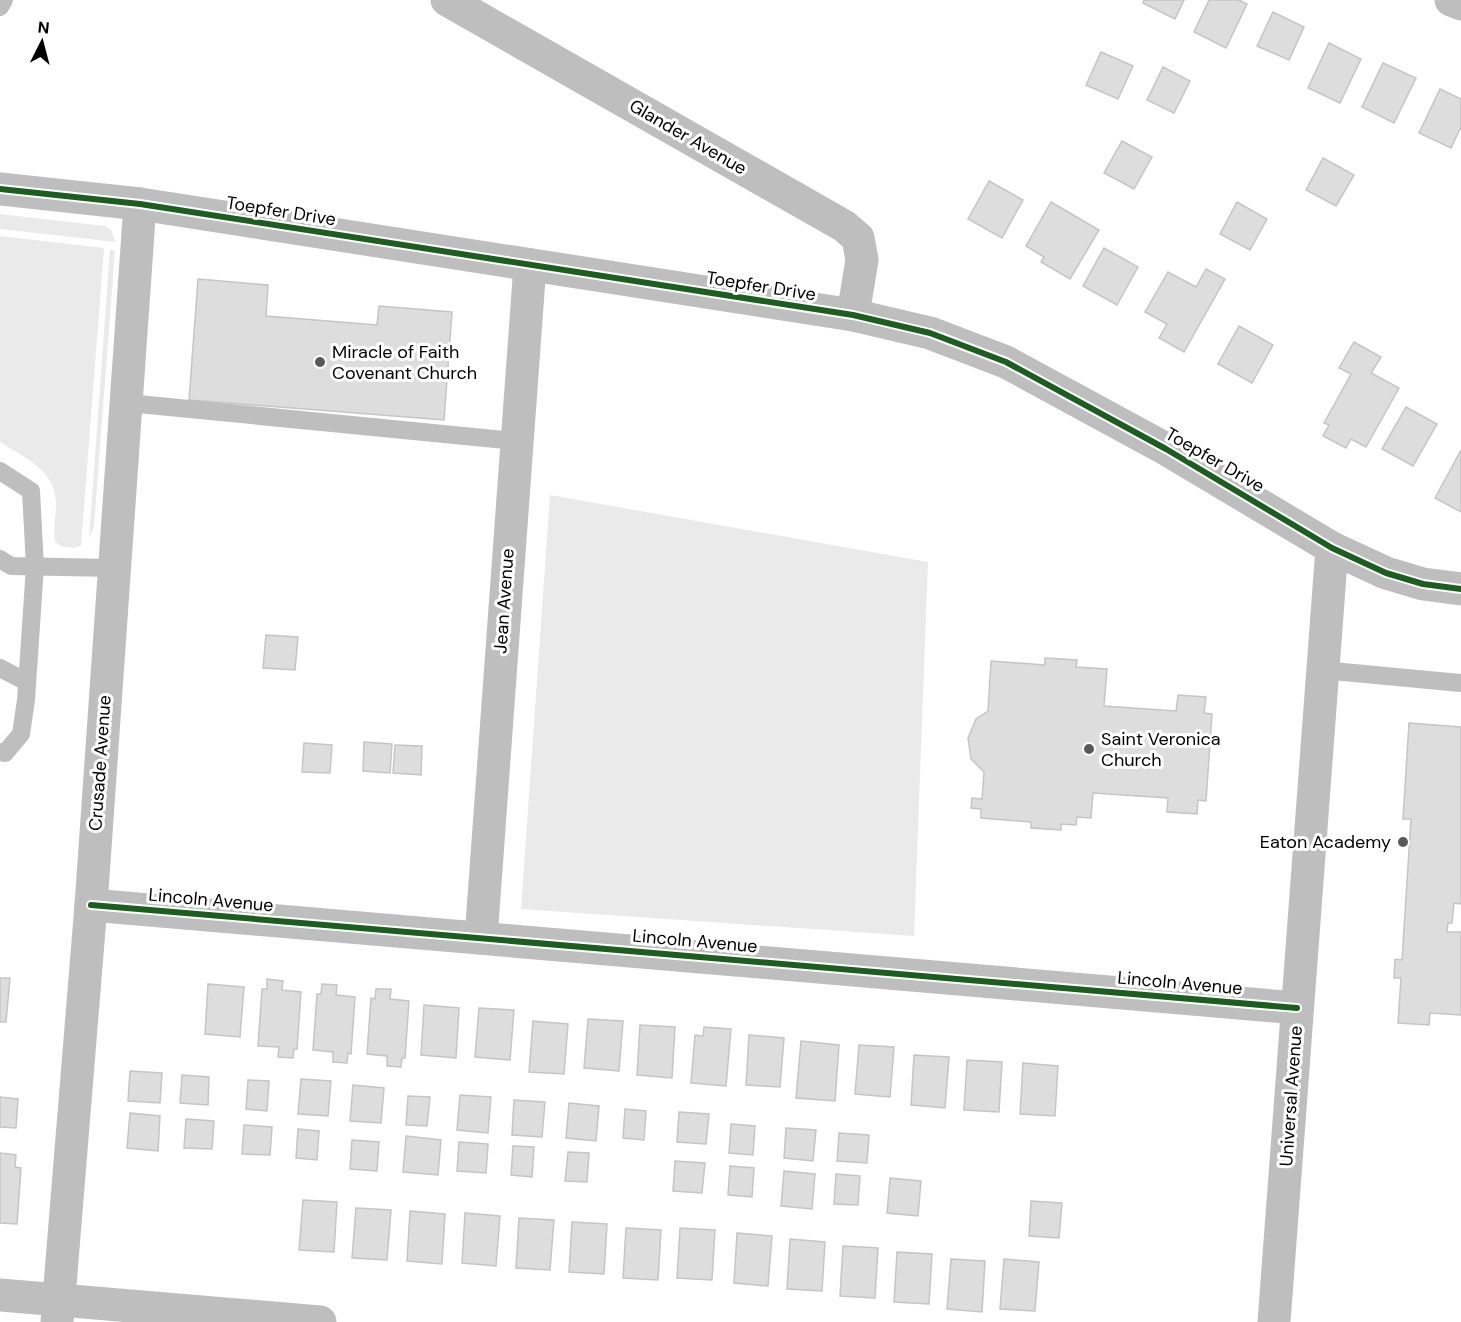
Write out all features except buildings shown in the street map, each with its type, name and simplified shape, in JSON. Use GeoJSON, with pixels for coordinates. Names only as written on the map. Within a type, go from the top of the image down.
{"type":"FeatureCollection","features":[{"type":"Feature","properties":{"kind":"street","name":"Glander Avenue"},"geometry":{"type":"LineString","coordinates":[[447,0],[844,226],[858,238],[862,260],[853,315]]}},
{"type":"Feature","properties":{"kind":"street"},"geometry":{"type":"LineString","coordinates":[[1452,0],[1461,4]]}},
{"type":"Feature","properties":{"kind":"street","name":"Toepfer Drive"},"geometry":{"type":"LineString","coordinates":[[0,189],[140,204],[853,315],[930,333],[1006,362],[1166,449],[1332,548],[1386,573],[1423,584],[1461,589]]}},
{"type":"Feature","properties":{"kind":"street","name":"Crusade Avenue"},"geometry":{"type":"LineString","coordinates":[[58,1311],[91,905],[113,568],[128,403],[140,204]]}},
{"type":"Feature","properties":{"kind":"street","name":"Jean Avenue"},"geometry":{"type":"LineString","coordinates":[[481,938],[515,441],[530,265]]}},
{"type":"Feature","properties":{"kind":"street","name":"Universal Avenue"},"geometry":{"type":"LineString","coordinates":[[1274,1322],[1332,548]]}},
{"type":"Feature","properties":{"kind":"street","name":"Lincoln Avenue"},"geometry":{"type":"LineString","coordinates":[[91,905],[1297,1008]]}},
{"type":"Feature","properties":{"kind":"street"},"geometry":{"type":"LineString","coordinates":[[0,1295],[58,1311],[320,1322]]}},
{"type":"Feature","properties":{"kind":"lane"},"geometry":{"type":"LineString","coordinates":[[0,7],[4,0]]}},
{"type":"Feature","properties":{"kind":"lane"},"geometry":{"type":"LineString","coordinates":[[128,403],[515,441]]}},
{"type":"Feature","properties":{"kind":"lane"},"geometry":{"type":"LineString","coordinates":[[0,471],[31,491],[35,566],[21,734],[5,753],[0,752]]}},
{"type":"Feature","properties":{"kind":"lane"},"geometry":{"type":"LineString","coordinates":[[0,559],[11,566],[113,568]]}},
{"type":"Feature","properties":{"kind":"lane"},"geometry":{"type":"LineString","coordinates":[[0,668],[27,682]]}},
{"type":"Feature","properties":{"kind":"lane"},"geometry":{"type":"LineString","coordinates":[[1322,670],[1461,683]]}},
{"type":"Feature","properties":{"kind":"shaded area"},"geometry":{"type":"Polygon","coordinates":[[[0,214],[105,226],[111,230],[116,242],[0,229],[0,214]]]}},
{"type":"Feature","properties":{"kind":"shaded area"},"geometry":{"type":"Polygon","coordinates":[[[0,236],[104,248],[81,546],[73,548],[60,546],[55,541],[56,504],[51,482],[37,466],[0,442],[0,236]]]}},
{"type":"Feature","properties":{"kind":"shaded area"},"geometry":{"type":"Polygon","coordinates":[[[110,249],[115,251],[94,526],[89,539],[110,249]]]}},
{"type":"Feature","properties":{"kind":"shaded area"},"geometry":{"type":"Polygon","coordinates":[[[550,495],[928,562],[914,936],[521,909],[550,495]]]}},
{"type":"Feature","properties":{"kind":"cycle path"},"geometry":{"type":"LineString","coordinates":[[0,189],[140,204],[853,315],[930,333],[1006,362],[1166,449],[1332,548],[1386,573],[1423,584],[1461,589]]}},
{"type":"Feature","properties":{"kind":"cycle path"},"geometry":{"type":"LineString","coordinates":[[91,905],[1297,1008]]}},
{"type":"Feature","properties":{"kind":"place","name":"Miracle of Faith Covenant Church"},"geometry":{"type":"Point","coordinates":[320,362]}},
{"type":"Feature","properties":{"kind":"place","name":"Saint Veronica Church"},"geometry":{"type":"Point","coordinates":[1089,749]}},
{"type":"Feature","properties":{"kind":"place","name":"Eaton Academy"},"geometry":{"type":"Point","coordinates":[1403,842]}}]}
